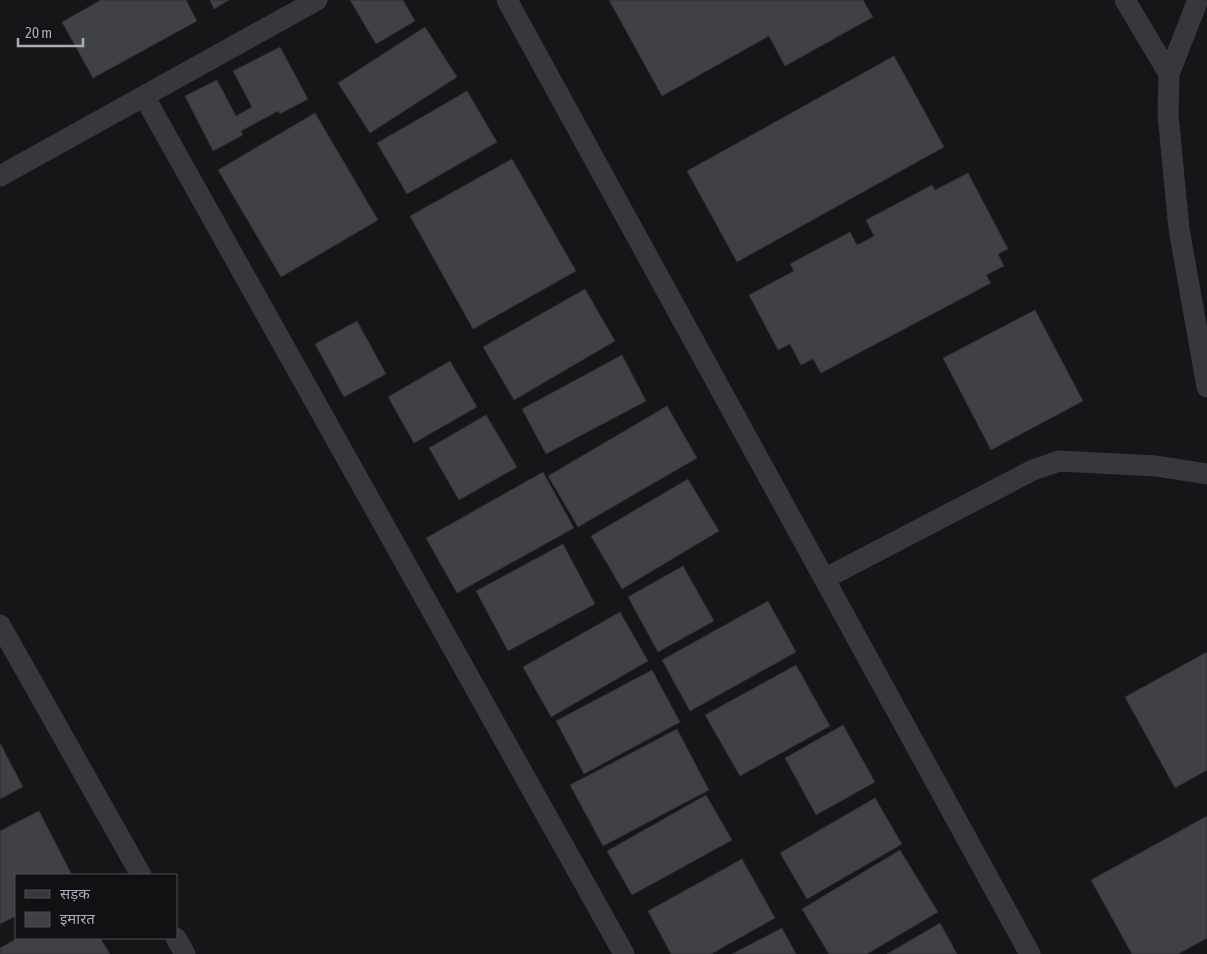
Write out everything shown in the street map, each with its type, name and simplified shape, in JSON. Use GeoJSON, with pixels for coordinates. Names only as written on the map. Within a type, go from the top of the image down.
{"type":"FeatureCollection","features":[{"type":"Feature","properties":{"kind":"street"},"geometry":{"type":"LineString","coordinates":[[0,176],[317,0]]}},
{"type":"Feature","properties":{"kind":"street"},"geometry":{"type":"LineString","coordinates":[[507,0],[1030,954]]}},
{"type":"Feature","properties":{"kind":"street"},"geometry":{"type":"LineString","coordinates":[[1124,0],[1169,74]]}},
{"type":"Feature","properties":{"kind":"street"},"geometry":{"type":"LineString","coordinates":[[1198,0],[1169,74],[1168,115],[1179,229],[1207,387]]}},
{"type":"Feature","properties":{"kind":"street"},"geometry":{"type":"LineString","coordinates":[[144,96],[624,954]]}},
{"type":"Feature","properties":{"kind":"street"},"geometry":{"type":"LineString","coordinates":[[824,579],[1033,470],[1059,461],[1156,466],[1207,474]]}},
{"type":"Feature","properties":{"kind":"street"},"geometry":{"type":"LineString","coordinates":[[0,625],[140,874]]}},
{"type":"Feature","properties":{"kind":"street"},"geometry":{"type":"LineString","coordinates":[[177,939],[185,954]]}},
{"type":"Feature","properties":{"kind":"building"},"geometry":{"type":"Polygon","coordinates":[[[101,0],[186,0],[197,21],[93,78],[62,22],[101,0]]]}},
{"type":"Feature","properties":{"kind":"building"},"geometry":{"type":"Polygon","coordinates":[[[210,0],[229,0],[214,9],[210,0]]]}},
{"type":"Feature","properties":{"kind":"building"},"geometry":{"type":"Polygon","coordinates":[[[350,0],[403,0],[415,21],[376,44],[350,0]]]}},
{"type":"Feature","properties":{"kind":"building"},"geometry":{"type":"Polygon","coordinates":[[[609,0],[863,0],[873,17],[785,66],[769,36],[662,96],[609,0]]]}},
{"type":"Feature","properties":{"kind":"building"},"geometry":{"type":"Polygon","coordinates":[[[425,27],[457,77],[370,133],[338,83],[425,27]]]}},
{"type":"Feature","properties":{"kind":"building"},"geometry":{"type":"Polygon","coordinates":[[[280,47],[308,99],[280,114],[278,111],[241,131],[243,135],[213,151],[185,96],[217,80],[236,116],[252,107],[233,71],[280,47]]]}},
{"type":"Feature","properties":{"kind":"building"},"geometry":{"type":"Polygon","coordinates":[[[894,56],[944,147],[737,262],[687,171],[894,56]]]}},
{"type":"Feature","properties":{"kind":"building"},"geometry":{"type":"Polygon","coordinates":[[[467,91],[497,142],[407,194],[377,143],[467,91]]]}},
{"type":"Feature","properties":{"kind":"building"},"geometry":{"type":"Polygon","coordinates":[[[315,113],[378,220],[281,277],[218,170],[315,113]]]}},
{"type":"Feature","properties":{"kind":"building"},"geometry":{"type":"Polygon","coordinates":[[[512,159],[576,271],[473,329],[410,216],[512,159]]]}},
{"type":"Feature","properties":{"kind":"building"},"geometry":{"type":"Polygon","coordinates":[[[968,173],[1008,249],[998,254],[1004,266],[986,275],[991,283],[821,373],[813,359],[801,365],[790,344],[778,350],[749,295],[794,271],[790,264],[850,232],[857,245],[874,236],[866,220],[932,185],[935,190],[968,173]]]}},
{"type":"Feature","properties":{"kind":"building"},"geometry":{"type":"Polygon","coordinates":[[[585,289],[615,341],[514,400],[483,347],[585,289]]]}},
{"type":"Feature","properties":{"kind":"building"},"geometry":{"type":"Polygon","coordinates":[[[1035,310],[1083,401],[991,450],[943,358],[1035,310]]]}},
{"type":"Feature","properties":{"kind":"building"},"geometry":{"type":"Polygon","coordinates":[[[357,321],[386,374],[344,397],[315,344],[357,321]]]}},
{"type":"Feature","properties":{"kind":"building"},"geometry":{"type":"Polygon","coordinates":[[[622,355],[646,401],[546,454],[522,409],[622,355]]]}},
{"type":"Feature","properties":{"kind":"building"},"geometry":{"type":"Polygon","coordinates":[[[450,361],[477,407],[414,443],[388,397],[450,361]]]}},
{"type":"Feature","properties":{"kind":"building"},"geometry":{"type":"Polygon","coordinates":[[[667,406],[697,458],[578,527],[548,476],[667,406]]]}},
{"type":"Feature","properties":{"kind":"building"},"geometry":{"type":"Polygon","coordinates":[[[486,415],[517,467],[459,500],[429,448],[486,415]]]}},
{"type":"Feature","properties":{"kind":"building"},"geometry":{"type":"Polygon","coordinates":[[[543,472],[574,528],[457,593],[426,538],[543,472]]]}},
{"type":"Feature","properties":{"kind":"building"},"geometry":{"type":"Polygon","coordinates":[[[688,479],[719,531],[622,589],[591,536],[688,479]]]}},
{"type":"Feature","properties":{"kind":"building"},"geometry":{"type":"Polygon","coordinates":[[[563,544],[595,604],[508,651],[476,591],[563,544]]]}},
{"type":"Feature","properties":{"kind":"building"},"geometry":{"type":"Polygon","coordinates":[[[683,566],[714,621],[658,652],[628,597],[683,566]]]}},
{"type":"Feature","properties":{"kind":"building"},"geometry":{"type":"Polygon","coordinates":[[[768,601],[796,652],[690,711],[662,660],[768,601]]]}},
{"type":"Feature","properties":{"kind":"building"},"geometry":{"type":"Polygon","coordinates":[[[620,612],[648,661],[551,717],[523,667],[620,612]]]}},
{"type":"Feature","properties":{"kind":"building"},"geometry":{"type":"Polygon","coordinates":[[[1207,652],[1207,770],[1175,788],[1125,697],[1207,652]]]}},
{"type":"Feature","properties":{"kind":"building"},"geometry":{"type":"Polygon","coordinates":[[[796,665],[830,726],[740,776],[705,715],[796,665]]]}},
{"type":"Feature","properties":{"kind":"building"},"geometry":{"type":"Polygon","coordinates":[[[652,670],[680,722],[584,774],[556,721],[652,670]]]}},
{"type":"Feature","properties":{"kind":"building"},"geometry":{"type":"Polygon","coordinates":[[[843,725],[875,782],[816,815],[785,758],[843,725]]]}},
{"type":"Feature","properties":{"kind":"building"},"geometry":{"type":"Polygon","coordinates":[[[677,729],[709,790],[603,846],[570,785],[677,729]]]}},
{"type":"Feature","properties":{"kind":"building"},"geometry":{"type":"Polygon","coordinates":[[[0,743],[23,787],[0,799],[0,743]]]}},
{"type":"Feature","properties":{"kind":"building"},"geometry":{"type":"Polygon","coordinates":[[[706,795],[732,840],[632,895],[607,851],[706,795]]]}},
{"type":"Feature","properties":{"kind":"building"},"geometry":{"type":"Polygon","coordinates":[[[875,798],[902,844],[807,899],[780,853],[875,798]]]}},
{"type":"Feature","properties":{"kind":"building"},"geometry":{"type":"Polygon","coordinates":[[[39,811],[71,874],[15,874],[15,916],[0,924],[0,831],[39,811]]]}},
{"type":"Feature","properties":{"kind":"building"},"geometry":{"type":"Polygon","coordinates":[[[1207,816],[1207,938],[1178,954],[1132,954],[1091,880],[1207,816]]]}},
{"type":"Feature","properties":{"kind":"building"},"geometry":{"type":"Polygon","coordinates":[[[900,850],[938,912],[867,954],[829,954],[802,909],[900,850]]]}},
{"type":"Feature","properties":{"kind":"building"},"geometry":{"type":"Polygon","coordinates":[[[742,859],[775,918],[711,954],[671,954],[648,911],[742,859]]]}},
{"type":"Feature","properties":{"kind":"building"},"geometry":{"type":"Polygon","coordinates":[[[940,923],[957,954],[887,954],[940,923]]]}},
{"type":"Feature","properties":{"kind":"building"},"geometry":{"type":"Polygon","coordinates":[[[782,928],[796,954],[732,954],[782,928]]]}},
{"type":"Feature","properties":{"kind":"building"},"geometry":{"type":"Polygon","coordinates":[[[16,939],[101,939],[110,954],[0,954],[0,948],[16,939]]]}}]}
